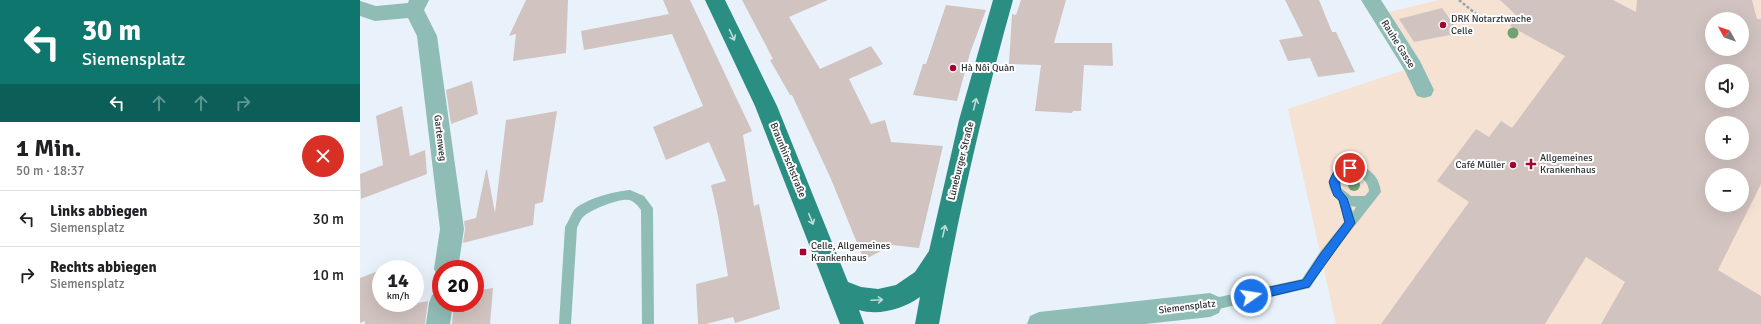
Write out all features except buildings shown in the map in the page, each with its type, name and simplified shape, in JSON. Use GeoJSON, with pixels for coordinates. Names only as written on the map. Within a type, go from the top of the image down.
{"type":"FeatureCollection","features":[{"type":"Feature","properties":{"kind":"main road","name":"Braunhirschstraße"},"geometry":{"type":"LineString","coordinates":[[715,0],[766,106],[852,324]]}},
{"type":"Feature","properties":{"kind":"main road","name":"Lüneburger Straße"},"geometry":{"type":"LineString","coordinates":[[927,324],[939,254],[971,119],[1004,0]]}},
{"type":"Feature","properties":{"kind":"main road"},"geometry":{"type":"LineString","coordinates":[[840,291],[861,300],[878,301],[902,295],[923,280],[939,254]]}},
{"type":"Feature","properties":{"kind":"street","name":"Rauhe Gasse"},"geometry":{"type":"LineString","coordinates":[[1371,0],[1413,67],[1424,90]]}},
{"type":"Feature","properties":{"kind":"street","name":"Gartenweg"},"geometry":{"type":"LineString","coordinates":[[360,8],[375,14],[417,5],[427,36],[452,229],[447,260]]}},
{"type":"Feature","properties":{"kind":"street","name":"Siemensplatz"},"geometry":{"type":"LineString","coordinates":[[1039,324],[1210,305]]}},
{"type":"Feature","properties":{"kind":"street"},"geometry":{"type":"LineString","coordinates":[[438,324],[440,312]]}},
{"type":"Feature","properties":{"kind":"lane","name":"Siemensplatz"},"geometry":{"type":"LineString","coordinates":[[1210,305],[1306,284],[1324,256],[1375,192],[1375,187],[1369,176],[1357,169],[1344,169],[1335,177],[1335,187],[1343,198],[1350,223]]}},
{"type":"Feature","properties":{"kind":"lane"},"geometry":{"type":"LineString","coordinates":[[565,324],[571,227],[579,213],[593,205],[618,196],[630,195],[640,200],[647,208],[648,324]]}},
{"type":"Feature","properties":{"kind":"lane"},"geometry":{"type":"LineString","coordinates":[[1343,198],[1355,203],[1368,201]]}},
{"type":"Feature","properties":{"kind":"path"},"geometry":{"type":"LineString","coordinates":[[1459,0],[1487,23]]}},
{"type":"Feature","properties":{"kind":"shaded area","name":"Allgemeines Krankenhaus"},"geometry":{"type":"Polygon","coordinates":[[[1439,0],[1761,0],[1761,324],[1336,324],[1288,109],[1422,64],[1388,12],[1439,0]]]}},
{"type":"Feature","properties":{"kind":"place","name":"DRK Notarztwache Celle"},"geometry":{"type":"Point","coordinates":[1443,25]}},
{"type":"Feature","properties":{"kind":"place","name":"Hà Nôi Quàn"},"geometry":{"type":"Point","coordinates":[953,68]}},
{"type":"Feature","properties":{"kind":"place","name":"Allgemeines Krankenhaus"},"geometry":{"type":"Point","coordinates":[1531,164]}},
{"type":"Feature","properties":{"kind":"place","name":"Café Müller"},"geometry":{"type":"Point","coordinates":[1513,165]}},
{"type":"Feature","properties":{"kind":"place","name":"Celle, Allgemeines Krankenhaus"},"geometry":{"type":"Point","coordinates":[803,252]}},
{"type":"Feature","properties":{"kind":"route"},"geometry":{"type":"LineString","coordinates":[[1251,296],[1306,284],[1324,256],[1350,223],[1343,198],[1337,193],[1334,182],[1335,177],[1339,172],[1350,168]]}}]}
